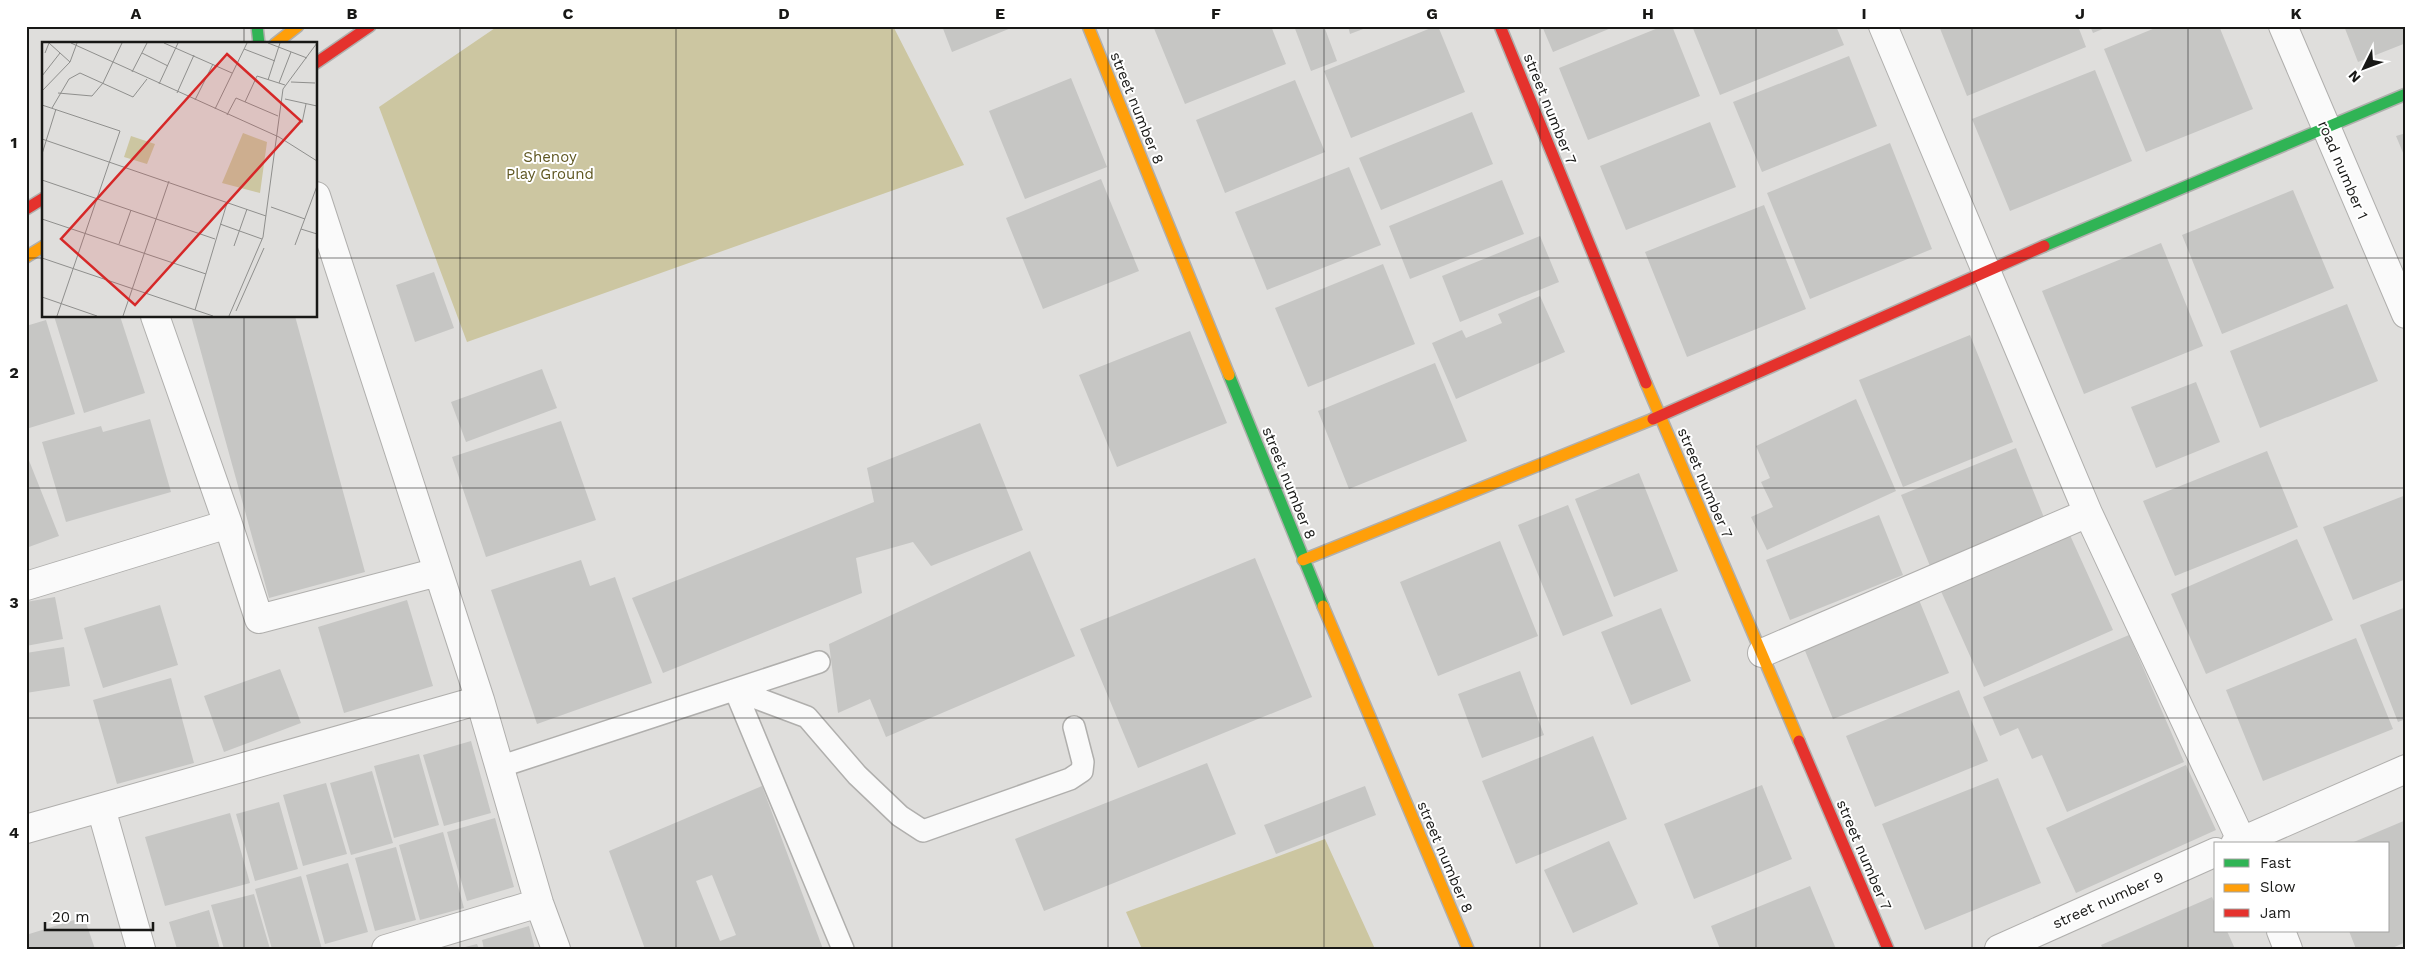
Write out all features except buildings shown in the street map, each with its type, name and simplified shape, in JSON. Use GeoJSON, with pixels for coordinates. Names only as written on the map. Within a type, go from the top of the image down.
{"type":"FeatureCollection","features":[{"type":"Feature","properties":{"kind":"street"},"geometry":{"type":"LineString","coordinates":[[257,26],[259,42]]}},
{"type":"Feature","properties":{"kind":"street"},"geometry":{"type":"LineString","coordinates":[[278,42],[298,26]]}},
{"type":"Feature","properties":{"kind":"street"},"geometry":{"type":"LineString","coordinates":[[318,62],[370,26]]}},
{"type":"Feature","properties":{"kind":"street","name":"street number 8"},"geometry":{"type":"LineString","coordinates":[[1088,26],[1303,560],[1468,949]]}},
{"type":"Feature","properties":{"kind":"street","name":"street number 7"},"geometry":{"type":"LineString","coordinates":[[1500,26],[1660,416],[1888,949]]}},
{"type":"Feature","properties":{"kind":"street"},"geometry":{"type":"LineString","coordinates":[[1883,26],[2088,513],[2240,842]]}},
{"type":"Feature","properties":{"kind":"street","name":"road number 1"},"geometry":{"type":"LineString","coordinates":[[2283,26],[2325,129],[2406,314]]}},
{"type":"Feature","properties":{"kind":"street"},"geometry":{"type":"LineString","coordinates":[[1303,560],[1660,416],[1986,271],[2406,94]]}},
{"type":"Feature","properties":{"kind":"street"},"geometry":{"type":"LineString","coordinates":[[26,209],[42,199]]}},
{"type":"Feature","properties":{"kind":"street"},"geometry":{"type":"LineString","coordinates":[[318,202],[480,700],[539,903],[556,949]]}},
{"type":"Feature","properties":{"kind":"street"},"geometry":{"type":"LineString","coordinates":[[26,257],[42,247]]}},
{"type":"Feature","properties":{"kind":"street"},"geometry":{"type":"LineString","coordinates":[[156,318],[228,524],[259,619],[438,572]]}},
{"type":"Feature","properties":{"kind":"street"},"geometry":{"type":"LineString","coordinates":[[1762,653],[2088,513]]}},
{"type":"Feature","properties":{"kind":"street"},"geometry":{"type":"LineString","coordinates":[[26,586],[228,524]]}},
{"type":"Feature","properties":{"kind":"street"},"geometry":{"type":"LineString","coordinates":[[26,829],[480,700]]}},
{"type":"Feature","properties":{"kind":"street"},"geometry":{"type":"LineString","coordinates":[[2242,842],[2406,769]]}},
{"type":"Feature","properties":{"kind":"street"},"geometry":{"type":"LineString","coordinates":[[101,808],[141,949]]}},
{"type":"Feature","properties":{"kind":"street","name":"street number 9"},"geometry":{"type":"LineString","coordinates":[[1999,949],[2214,853]]}},
{"type":"Feature","properties":{"kind":"street"},"geometry":{"type":"LineString","coordinates":[[386,949],[539,903]]}},
{"type":"Feature","properties":{"kind":"street"},"geometry":{"type":"LineString","coordinates":[[2281,932],[2288,949]]}},
{"type":"Feature","properties":{"kind":"lane"},"geometry":{"type":"LineString","coordinates":[[499,767],[819,662]]}},
{"type":"Feature","properties":{"kind":"lane"},"geometry":{"type":"LineString","coordinates":[[735,690],[807,717],[857,775],[900,816],[923,831],[1070,779],[1082,771],[1083,762],[1074,727]]}},
{"type":"Feature","properties":{"kind":"lane"},"geometry":{"type":"LineString","coordinates":[[735,690],[843,949]]}},
{"type":"Feature","properties":{"kind":"green space","name":"Shenoy Play Ground"},"geometry":{"type":"Polygon","coordinates":[[[498,26],[893,26],[964,165],[467,342],[379,107],[498,26]]]}},
{"type":"Feature","properties":{"kind":"green space"},"geometry":{"type":"Polygon","coordinates":[[[1325,839],[1375,949],[1142,949],[1126,912],[1325,839]]]}},
{"type":"Feature","properties":{"kind":"traffic: fast"},"geometry":{"type":"LineString","coordinates":[[257,26],[259,42]]}},
{"type":"Feature","properties":{"kind":"traffic: fast"},"geometry":{"type":"LineString","coordinates":[[2044,246],[2406,94]]}},
{"type":"Feature","properties":{"kind":"traffic: fast"},"geometry":{"type":"LineString","coordinates":[[1229,375],[1323,606]]}},
{"type":"Feature","properties":{"kind":"traffic: slow"},"geometry":{"type":"LineString","coordinates":[[278,42],[298,26]]}},
{"type":"Feature","properties":{"kind":"traffic: slow"},"geometry":{"type":"LineString","coordinates":[[1088,26],[1229,375]]}},
{"type":"Feature","properties":{"kind":"traffic: slow"},"geometry":{"type":"LineString","coordinates":[[26,257],[42,247]]}},
{"type":"Feature","properties":{"kind":"traffic: slow"},"geometry":{"type":"LineString","coordinates":[[1646,383],[1799,741]]}},
{"type":"Feature","properties":{"kind":"traffic: slow"},"geometry":{"type":"LineString","coordinates":[[1303,560],[1653,419]]}},
{"type":"Feature","properties":{"kind":"traffic: slow"},"geometry":{"type":"LineString","coordinates":[[1323,606],[1468,949]]}},
{"type":"Feature","properties":{"kind":"traffic: jam"},"geometry":{"type":"LineString","coordinates":[[318,62],[370,26]]}},
{"type":"Feature","properties":{"kind":"traffic: jam"},"geometry":{"type":"LineString","coordinates":[[1500,26],[1646,383]]}},
{"type":"Feature","properties":{"kind":"traffic: jam"},"geometry":{"type":"LineString","coordinates":[[26,209],[42,199]]}},
{"type":"Feature","properties":{"kind":"traffic: jam"},"geometry":{"type":"LineString","coordinates":[[1653,419],[2044,246]]}},
{"type":"Feature","properties":{"kind":"traffic: jam"},"geometry":{"type":"LineString","coordinates":[[1799,741],[1888,949]]}}]}
